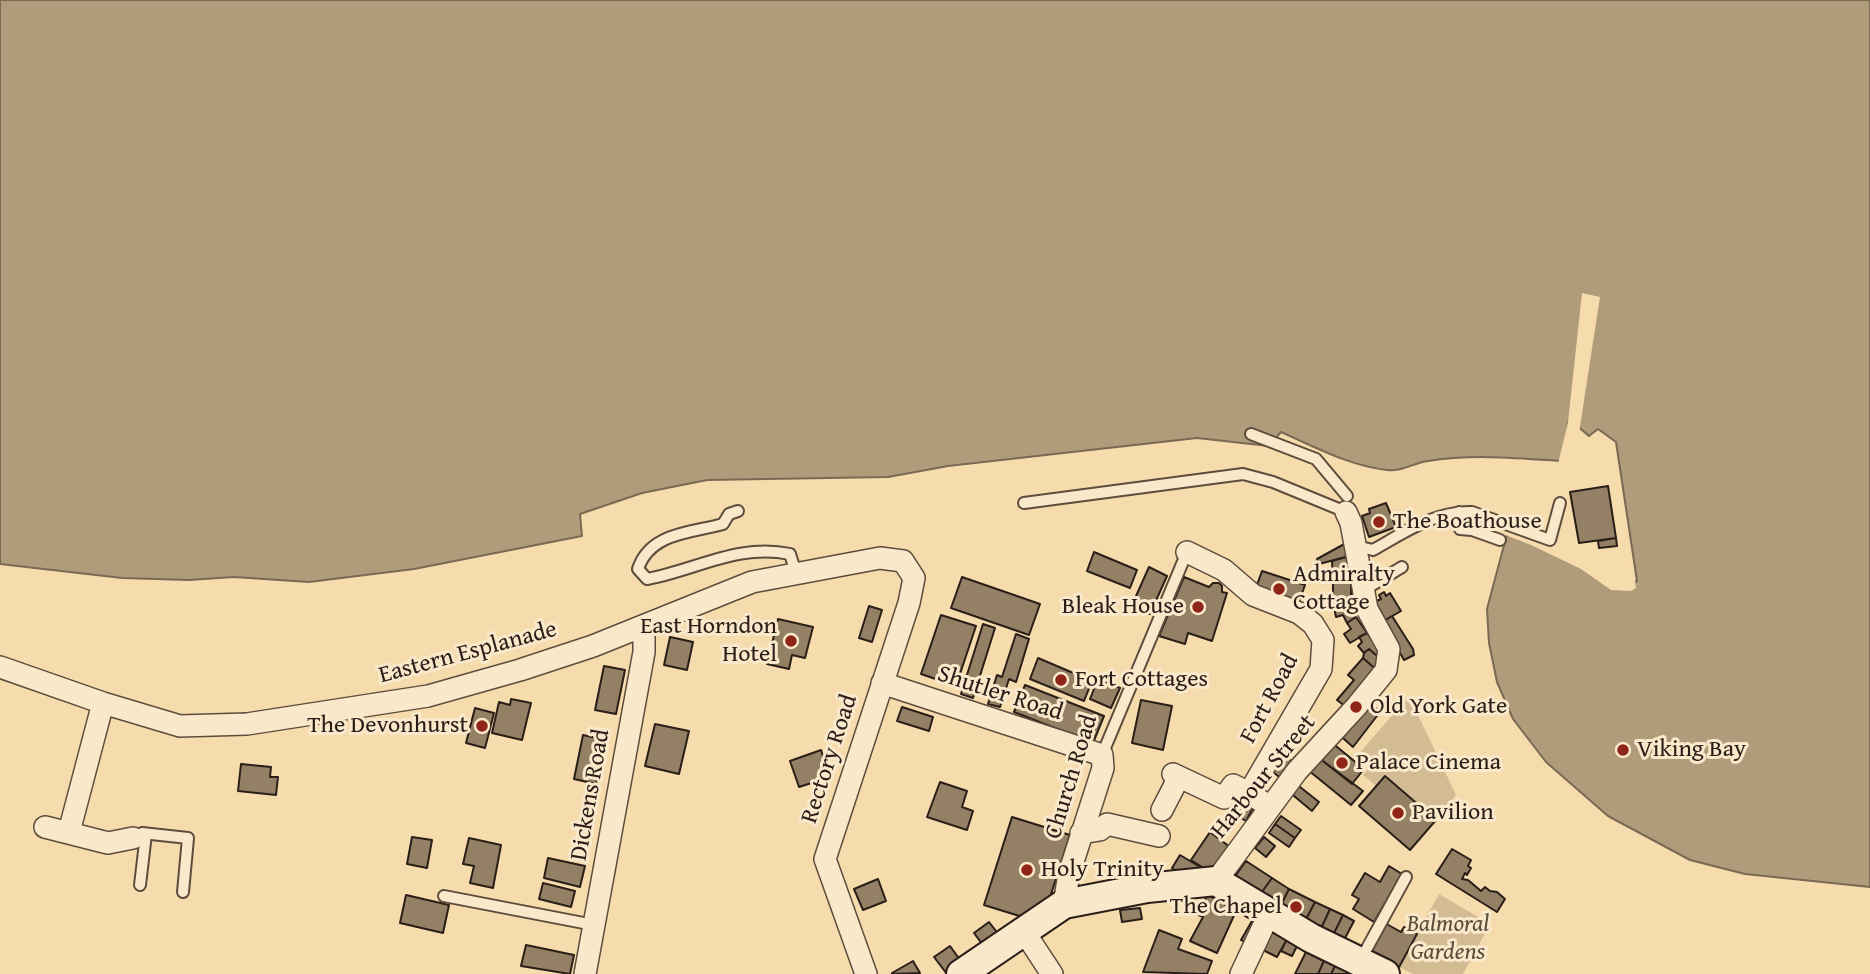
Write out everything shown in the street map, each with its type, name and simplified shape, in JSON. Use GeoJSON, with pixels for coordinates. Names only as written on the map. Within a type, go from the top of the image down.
{"type":"FeatureCollection","features":[{"type":"Feature","properties":{"kind":"main road"},"geometry":{"type":"LineString","coordinates":[[961,974],[1064,904],[1147,888],[1216,881],[1269,914],[1372,969]]}},
{"type":"Feature","properties":{"kind":"street","name":"Harbour Street"},"geometry":{"type":"LineString","coordinates":[[1216,881],[1297,771],[1386,670],[1389,649],[1367,609],[1347,504]]}},
{"type":"Feature","properties":{"kind":"street","name":"Fort Road"},"geometry":{"type":"LineString","coordinates":[[1186,552],[1224,570],[1253,595],[1299,613],[1313,624],[1323,640],[1321,669],[1249,793]]}},
{"type":"Feature","properties":{"kind":"street","name":"Eastern Esplanade"},"geometry":{"type":"LineString","coordinates":[[0,667],[103,704],[180,726],[247,724],[428,696],[520,670],[644,626],[752,582],[880,558],[903,561]]}},
{"type":"Feature","properties":{"kind":"street","name":"Rectory Road"},"geometry":{"type":"LineString","coordinates":[[866,974],[825,859],[909,603],[914,578],[903,561]]}},
{"type":"Feature","properties":{"kind":"street","name":"Dickens Road"},"geometry":{"type":"LineString","coordinates":[[585,974],[643,652],[644,626]]}},
{"type":"Feature","properties":{"kind":"street","name":"Shutler Road"},"geometry":{"type":"LineString","coordinates":[[883,682],[1102,755]]}},
{"type":"Feature","properties":{"kind":"street"},"geometry":{"type":"LineString","coordinates":[[69,832],[103,704]]}},
{"type":"Feature","properties":{"kind":"street","name":"Church Road"},"geometry":{"type":"LineString","coordinates":[[1064,904],[1069,874],[1103,768],[1102,755]]}},
{"type":"Feature","properties":{"kind":"street"},"geometry":{"type":"LineString","coordinates":[[1162,810],[1176,775],[1224,798],[1233,785],[1270,807]]}},
{"type":"Feature","properties":{"kind":"street"},"geometry":{"type":"LineString","coordinates":[[1081,833],[1100,830],[1107,824],[1158,836]]}},
{"type":"Feature","properties":{"kind":"street"},"geometry":{"type":"LineString","coordinates":[[45,827],[108,842],[140,836]]}},
{"type":"Feature","properties":{"kind":"street"},"geometry":{"type":"LineString","coordinates":[[1241,974],[1269,914]]}},
{"type":"Feature","properties":{"kind":"street"},"geometry":{"type":"LineString","coordinates":[[1023,930],[1052,974]]}},
{"type":"Feature","properties":{"kind":"lane"},"geometry":{"type":"LineString","coordinates":[[1251,434],[1316,459],[1347,504]]}},
{"type":"Feature","properties":{"kind":"lane"},"geometry":{"type":"LineString","coordinates":[[1024,503],[1243,474],[1347,504]]}},
{"type":"Feature","properties":{"kind":"lane"},"geometry":{"type":"LineString","coordinates":[[1356,546],[1373,550],[1433,518],[1459,512],[1472,512],[1550,540],[1560,503]]}},
{"type":"Feature","properties":{"kind":"lane"},"geometry":{"type":"LineString","coordinates":[[738,511],[729,514],[723,524],[688,530],[661,542],[645,555],[638,569],[648,579],[697,567],[710,560],[769,550],[790,554],[796,573]]}},
{"type":"Feature","properties":{"kind":"lane"},"geometry":{"type":"LineString","coordinates":[[1459,512],[1460,530],[1472,530],[1500,540]]}},
{"type":"Feature","properties":{"kind":"lane","name":"Church Road"},"geometry":{"type":"LineString","coordinates":[[1102,755],[1186,552]]}},
{"type":"Feature","properties":{"kind":"lane"},"geometry":{"type":"LineString","coordinates":[[1364,590],[1402,567]]}},
{"type":"Feature","properties":{"kind":"lane"},"geometry":{"type":"LineString","coordinates":[[140,885],[140,836],[188,838],[183,892]]}},
{"type":"Feature","properties":{"kind":"lane"},"geometry":{"type":"LineString","coordinates":[[1372,969],[1406,877]]}},
{"type":"Feature","properties":{"kind":"lane"},"geometry":{"type":"LineString","coordinates":[[444,896],[594,925]]}},
{"type":"Feature","properties":{"kind":"green space"},"geometry":{"type":"Polygon","coordinates":[[[1409,696],[1456,795],[1410,850],[1376,786],[1363,775],[1370,767],[1356,757],[1409,696]]]}},
{"type":"Feature","properties":{"kind":"green space","name":"Balmoral Gardens"},"geometry":{"type":"Polygon","coordinates":[[[1439,894],[1490,924],[1463,974],[1413,974],[1399,967],[1439,894]]]}},
{"type":"Feature","properties":{"kind":"shaded area"},"geometry":{"type":"Polygon","coordinates":[[[0,0],[1870,0],[1870,887],[1745,874],[1690,860],[1608,816],[1546,762],[1513,719],[1497,682],[1489,643],[1487,609],[1508,530],[1570,560],[1604,582],[1627,584],[1637,581],[1616,442],[1598,429],[1589,436],[1569,419],[1561,461],[1461,458],[1428,461],[1398,470],[1387,470],[1346,460],[1281,432],[1269,446],[1197,438],[948,466],[888,477],[707,480],[642,493],[580,514],[582,536],[414,569],[309,582],[234,577],[189,580],[122,578],[0,564],[0,0]]]}},
{"type":"Feature","properties":{"kind":"pier"},"geometry":{"type":"Polygon","coordinates":[[[1582,293],[1600,297],[1579,433],[1571,425],[1565,462],[1558,464],[1568,422],[1582,293]]]}},
{"type":"Feature","properties":{"kind":"pier"},"geometry":{"type":"Polygon","coordinates":[[[1618,477],[1636,588],[1631,591],[1611,590],[1581,569],[1503,534],[1505,528],[1510,527],[1571,557],[1605,579],[1633,579],[1618,477]]]}},
{"type":"Feature","properties":{"kind":"building"},"geometry":{"type":"Polygon","coordinates":[[[1608,486],[1616,538],[1579,543],[1570,492],[1608,486]]]}},
{"type":"Feature","properties":{"kind":"building","name":"The Boathouse"},"geometry":{"type":"Polygon","coordinates":[[[1386,503],[1396,527],[1369,537],[1362,516],[1370,513],[1369,509],[1386,503]]]}},
{"type":"Feature","properties":{"kind":"building"},"geometry":{"type":"Polygon","coordinates":[[[1616,538],[1617,546],[1599,548],[1598,541],[1616,538]]]}},
{"type":"Feature","properties":{"kind":"building"},"geometry":{"type":"Polygon","coordinates":[[[1348,542],[1353,555],[1319,564],[1317,559],[1348,542]]]}},
{"type":"Feature","properties":{"kind":"building"},"geometry":{"type":"Polygon","coordinates":[[[1094,552],[1137,570],[1130,588],[1087,571],[1094,552]]]}},
{"type":"Feature","properties":{"kind":"building"},"geometry":{"type":"Polygon","coordinates":[[[1353,555],[1351,578],[1333,578],[1332,561],[1353,555]]]}},
{"type":"Feature","properties":{"kind":"building"},"geometry":{"type":"Polygon","coordinates":[[[1149,567],[1167,576],[1150,614],[1132,605],[1149,567]]]}},
{"type":"Feature","properties":{"kind":"building","name":"Admiralty Cottage"},"geometry":{"type":"Polygon","coordinates":[[[1262,571],[1305,585],[1297,608],[1254,593],[1262,571]]]}},
{"type":"Feature","properties":{"kind":"building"},"geometry":{"type":"Polygon","coordinates":[[[962,577],[1040,604],[1029,635],[951,608],[962,577]]]}},
{"type":"Feature","properties":{"kind":"building"},"geometry":{"type":"Polygon","coordinates":[[[1184,577],[1209,587],[1213,583],[1219,583],[1222,592],[1227,593],[1212,641],[1188,633],[1185,644],[1159,636],[1184,577]]]}},
{"type":"Feature","properties":{"kind":"building"},"geometry":{"type":"Polygon","coordinates":[[[1333,578],[1351,578],[1351,603],[1333,603],[1333,578]]]}},
{"type":"Feature","properties":{"kind":"building"},"geometry":{"type":"Polygon","coordinates":[[[1384,592],[1386,596],[1390,593],[1401,611],[1382,622],[1375,602],[1381,599],[1379,595],[1384,592]]]}},
{"type":"Feature","properties":{"kind":"building"},"geometry":{"type":"Polygon","coordinates":[[[1333,603],[1351,603],[1352,614],[1356,617],[1347,623],[1343,615],[1336,617],[1333,603]]]}},
{"type":"Feature","properties":{"kind":"building"},"geometry":{"type":"Polygon","coordinates":[[[869,606],[882,610],[872,642],[859,638],[869,606]]]}},
{"type":"Feature","properties":{"kind":"building"},"geometry":{"type":"Polygon","coordinates":[[[941,615],[976,626],[956,686],[921,674],[941,615]]]}},
{"type":"Feature","properties":{"kind":"building"},"geometry":{"type":"Polygon","coordinates":[[[1392,616],[1413,649],[1414,655],[1404,660],[1382,622],[1392,616]]]}},
{"type":"Feature","properties":{"kind":"building"},"geometry":{"type":"Polygon","coordinates":[[[1356,617],[1367,633],[1350,643],[1344,634],[1351,629],[1347,623],[1356,617]]]}},
{"type":"Feature","properties":{"kind":"building","name":"East Horndon Hotel"},"geometry":{"type":"Polygon","coordinates":[[[778,619],[813,627],[805,658],[792,655],[789,669],[767,664],[778,619]]]}},
{"type":"Feature","properties":{"kind":"building"},"geometry":{"type":"Polygon","coordinates":[[[983,624],[995,628],[973,698],[961,694],[983,624]]]}},
{"type":"Feature","properties":{"kind":"building"},"geometry":{"type":"Polygon","coordinates":[[[1367,633],[1379,654],[1376,655],[1369,649],[1364,653],[1358,646],[1362,642],[1359,637],[1367,633]]]}},
{"type":"Feature","properties":{"kind":"building"},"geometry":{"type":"Polygon","coordinates":[[[1016,634],[1029,639],[1016,682],[1009,679],[1000,707],[988,704],[997,675],[1002,677],[1016,634]]]}},
{"type":"Feature","properties":{"kind":"building"},"geometry":{"type":"Polygon","coordinates":[[[670,637],[693,642],[687,670],[664,665],[670,637]]]}},
{"type":"Feature","properties":{"kind":"building"},"geometry":{"type":"Polygon","coordinates":[[[1369,649],[1376,655],[1379,654],[1380,673],[1363,658],[1369,649]]]}},
{"type":"Feature","properties":{"kind":"building","name":"Fort Cottages"},"geometry":{"type":"Polygon","coordinates":[[[1038,658],[1092,681],[1084,701],[1030,679],[1038,658]]]}},
{"type":"Feature","properties":{"kind":"building"},"geometry":{"type":"Polygon","coordinates":[[[1363,658],[1380,673],[1350,710],[1337,700],[1354,680],[1348,675],[1363,658]]]}},
{"type":"Feature","properties":{"kind":"building"},"geometry":{"type":"Polygon","coordinates":[[[604,666],[625,670],[616,714],[595,710],[604,666]]]}},
{"type":"Feature","properties":{"kind":"building"},"geometry":{"type":"Polygon","coordinates":[[[1098,679],[1120,688],[1111,708],[1090,699],[1098,679]]]}},
{"type":"Feature","properties":{"kind":"building"},"geometry":{"type":"Polygon","coordinates":[[[1025,685],[1104,716],[1093,743],[1014,712],[1025,685]]]}},
{"type":"Feature","properties":{"kind":"building"},"geometry":{"type":"Polygon","coordinates":[[[511,699],[531,703],[522,740],[492,733],[499,702],[510,705],[511,699]]]}},
{"type":"Feature","properties":{"kind":"building"},"geometry":{"type":"Polygon","coordinates":[[[1366,699],[1380,712],[1353,747],[1336,732],[1366,699]]]}},
{"type":"Feature","properties":{"kind":"building"},"geometry":{"type":"Polygon","coordinates":[[[1141,700],[1172,706],[1163,750],[1132,743],[1141,700]]]}},
{"type":"Feature","properties":{"kind":"building"},"geometry":{"type":"Polygon","coordinates":[[[902,707],[933,717],[929,731],[897,721],[902,707]]]}},
{"type":"Feature","properties":{"kind":"building"},"geometry":{"type":"Polygon","coordinates":[[[475,708],[494,713],[485,748],[466,743],[475,708]]]}},
{"type":"Feature","properties":{"kind":"building"},"geometry":{"type":"Polygon","coordinates":[[[655,724],[689,731],[679,774],[645,766],[655,724]]]}},
{"type":"Feature","properties":{"kind":"building"},"geometry":{"type":"Polygon","coordinates":[[[583,735],[606,740],[596,784],[574,779],[583,735]]]}},
{"type":"Feature","properties":{"kind":"building","name":"Palace Cinema"},"geometry":{"type":"Polygon","coordinates":[[[1331,742],[1364,769],[1352,784],[1319,758],[1331,742]]]}},
{"type":"Feature","properties":{"kind":"building"},"geometry":{"type":"Polygon","coordinates":[[[821,750],[830,777],[799,787],[790,761],[821,750]]]}},
{"type":"Feature","properties":{"kind":"building"},"geometry":{"type":"Polygon","coordinates":[[[1282,754],[1296,764],[1285,781],[1271,771],[1282,754]]]}},
{"type":"Feature","properties":{"kind":"building"},"geometry":{"type":"Polygon","coordinates":[[[1319,758],[1363,791],[1351,805],[1308,770],[1319,758]]]}},
{"type":"Feature","properties":{"kind":"building"},"geometry":{"type":"Polygon","coordinates":[[[241,764],[271,767],[270,777],[278,777],[276,795],[238,791],[241,764]]]}},
{"type":"Feature","properties":{"kind":"building","name":"Pavilion"},"geometry":{"type":"Polygon","coordinates":[[[1385,776],[1436,820],[1410,850],[1359,806],[1385,776]]]}},
{"type":"Feature","properties":{"kind":"building"},"geometry":{"type":"Polygon","coordinates":[[[940,782],[967,791],[962,807],[973,811],[967,830],[927,817],[940,782]]]}},
{"type":"Feature","properties":{"kind":"building"},"geometry":{"type":"Polygon","coordinates":[[[1295,783],[1319,802],[1312,811],[1288,791],[1295,783]]]}},
{"type":"Feature","properties":{"kind":"building"},"geometry":{"type":"Polygon","coordinates":[[[1239,800],[1253,808],[1246,821],[1232,813],[1239,800]]]}},
{"type":"Feature","properties":{"kind":"building"},"geometry":{"type":"Polygon","coordinates":[[[1281,816],[1301,830],[1295,838],[1275,824],[1281,816]]]}},
{"type":"Feature","properties":{"kind":"building","name":"Holy Trinity"},"geometry":{"type":"Polygon","coordinates":[[[1012,817],[1070,835],[1045,913],[1029,919],[984,905],[1012,817]]]}},
{"type":"Feature","properties":{"kind":"building"},"geometry":{"type":"Polygon","coordinates":[[[1275,824],[1295,838],[1289,847],[1269,833],[1275,824]]]}},
{"type":"Feature","properties":{"kind":"building"},"geometry":{"type":"Polygon","coordinates":[[[1210,832],[1230,847],[1211,873],[1191,860],[1210,832]]]}},
{"type":"Feature","properties":{"kind":"building"},"geometry":{"type":"Polygon","coordinates":[[[412,837],[432,840],[427,868],[407,864],[412,837]]]}},
{"type":"Feature","properties":{"kind":"building"},"geometry":{"type":"Polygon","coordinates":[[[1264,837],[1275,846],[1266,857],[1255,848],[1264,837]]]}},
{"type":"Feature","properties":{"kind":"building"},"geometry":{"type":"Polygon","coordinates":[[[469,838],[501,845],[493,888],[470,883],[474,866],[463,864],[469,838]]]}},
{"type":"Feature","properties":{"kind":"building"},"geometry":{"type":"Polygon","coordinates":[[[1452,849],[1471,860],[1468,866],[1471,868],[1462,879],[1468,880],[1481,891],[1485,887],[1497,892],[1505,899],[1497,912],[1436,874],[1452,849]]]}},
{"type":"Feature","properties":{"kind":"building"},"geometry":{"type":"Polygon","coordinates":[[[1180,855],[1202,868],[1194,880],[1174,874],[1176,871],[1172,868],[1180,855]]]}},
{"type":"Feature","properties":{"kind":"building"},"geometry":{"type":"Polygon","coordinates":[[[548,858],[585,866],[580,887],[544,878],[548,858]]]}},
{"type":"Feature","properties":{"kind":"building"},"geometry":{"type":"Polygon","coordinates":[[[1246,861],[1272,878],[1254,903],[1231,882],[1246,861]]]}},
{"type":"Feature","properties":{"kind":"building"},"geometry":{"type":"Polygon","coordinates":[[[1389,866],[1402,874],[1374,922],[1353,909],[1359,899],[1352,895],[1365,873],[1380,882],[1389,866]]]}},
{"type":"Feature","properties":{"kind":"building"},"geometry":{"type":"Polygon","coordinates":[[[1272,878],[1289,889],[1278,911],[1254,903],[1272,878]]]}},
{"type":"Feature","properties":{"kind":"building"},"geometry":{"type":"Polygon","coordinates":[[[878,879],[886,901],[863,910],[854,889],[878,879]]]}},
{"type":"Feature","properties":{"kind":"building"},"geometry":{"type":"Polygon","coordinates":[[[543,883],[575,891],[571,907],[539,899],[543,883]]]}},
{"type":"Feature","properties":{"kind":"building","name":"The Chapel"},"geometry":{"type":"Polygon","coordinates":[[[1289,889],[1315,902],[1303,925],[1278,911],[1289,889]]]}},
{"type":"Feature","properties":{"kind":"building"},"geometry":{"type":"Polygon","coordinates":[[[406,895],[449,905],[443,933],[400,923],[406,895]]]}},
{"type":"Feature","properties":{"kind":"building"},"geometry":{"type":"Polygon","coordinates":[[[1208,895],[1236,911],[1217,953],[1190,941],[1203,917],[1196,914],[1208,895]]]}},
{"type":"Feature","properties":{"kind":"building"},"geometry":{"type":"Polygon","coordinates":[[[1315,902],[1330,909],[1319,933],[1303,925],[1315,902]]]}},
{"type":"Feature","properties":{"kind":"building"},"geometry":{"type":"Polygon","coordinates":[[[1140,908],[1142,919],[1122,922],[1120,910],[1140,908]]]}},
{"type":"Feature","properties":{"kind":"building"},"geometry":{"type":"Polygon","coordinates":[[[1330,909],[1343,915],[1331,939],[1319,933],[1330,909]]]}},
{"type":"Feature","properties":{"kind":"building"},"geometry":{"type":"Polygon","coordinates":[[[1343,915],[1354,921],[1342,944],[1331,939],[1343,915]]]}},
{"type":"Feature","properties":{"kind":"building"},"geometry":{"type":"Polygon","coordinates":[[[1252,921],[1259,925],[1248,944],[1241,940],[1252,921]]]}},
{"type":"Feature","properties":{"kind":"building"},"geometry":{"type":"Polygon","coordinates":[[[989,922],[1003,940],[988,952],[974,933],[989,922]]]}},
{"type":"Feature","properties":{"kind":"building"},"geometry":{"type":"Polygon","coordinates":[[[1383,922],[1401,932],[1404,927],[1417,934],[1398,969],[1372,956],[1369,947],[1383,922]]]}},
{"type":"Feature","properties":{"kind":"building"},"geometry":{"type":"Polygon","coordinates":[[[1159,930],[1182,939],[1178,949],[1212,961],[1207,974],[1143,972],[1159,930]]]}},
{"type":"Feature","properties":{"kind":"building"},"geometry":{"type":"Polygon","coordinates":[[[1271,931],[1287,939],[1277,957],[1261,949],[1271,931]]]}},
{"type":"Feature","properties":{"kind":"building"},"geometry":{"type":"Polygon","coordinates":[[[1287,939],[1298,944],[1292,956],[1281,951],[1287,939]]]}},
{"type":"Feature","properties":{"kind":"building"},"geometry":{"type":"Polygon","coordinates":[[[526,945],[574,955],[570,974],[521,966],[526,945]]]}},
{"type":"Feature","properties":{"kind":"building"},"geometry":{"type":"Polygon","coordinates":[[[950,946],[963,964],[947,974],[934,957],[950,946]]]}},
{"type":"Feature","properties":{"kind":"building"},"geometry":{"type":"Polygon","coordinates":[[[1306,952],[1324,961],[1318,974],[1295,974],[1306,952]]]}},
{"type":"Feature","properties":{"kind":"building"},"geometry":{"type":"Polygon","coordinates":[[[913,961],[920,973],[892,974],[892,973],[913,961]]]}},
{"type":"Feature","properties":{"kind":"building"},"geometry":{"type":"Polygon","coordinates":[[[1324,961],[1335,966],[1331,974],[1318,974],[1324,961]]]}},
{"type":"Feature","properties":{"kind":"building"},"geometry":{"type":"Polygon","coordinates":[[[1335,966],[1350,973],[1331,974],[1335,966]]]}},
{"type":"Feature","properties":{"kind":"place","name":"The Boathouse"},"geometry":{"type":"Point","coordinates":[1379,522]}},
{"type":"Feature","properties":{"kind":"place","name":"Admiralty Cottage"},"geometry":{"type":"Point","coordinates":[1279,589]}},
{"type":"Feature","properties":{"kind":"place","name":"Bleak House"},"geometry":{"type":"Point","coordinates":[1198,607]}},
{"type":"Feature","properties":{"kind":"place","name":"East Horndon Hotel"},"geometry":{"type":"Point","coordinates":[791,641]}},
{"type":"Feature","properties":{"kind":"place","name":"Fort Cottages"},"geometry":{"type":"Point","coordinates":[1061,680]}},
{"type":"Feature","properties":{"kind":"place","name":"Old York Gate"},"geometry":{"type":"Point","coordinates":[1356,707]}},
{"type":"Feature","properties":{"kind":"place","name":"The Devonhurst"},"geometry":{"type":"Point","coordinates":[482,726]}},
{"type":"Feature","properties":{"kind":"place","name":"Viking Bay"},"geometry":{"type":"Point","coordinates":[1623,750]}},
{"type":"Feature","properties":{"kind":"place","name":"Palace Cinema"},"geometry":{"type":"Point","coordinates":[1342,763]}},
{"type":"Feature","properties":{"kind":"place","name":"Pavilion"},"geometry":{"type":"Point","coordinates":[1398,813]}},
{"type":"Feature","properties":{"kind":"place","name":"Holy Trinity"},"geometry":{"type":"Point","coordinates":[1027,870]}},
{"type":"Feature","properties":{"kind":"place","name":"The Chapel"},"geometry":{"type":"Point","coordinates":[1296,907]}}]}
